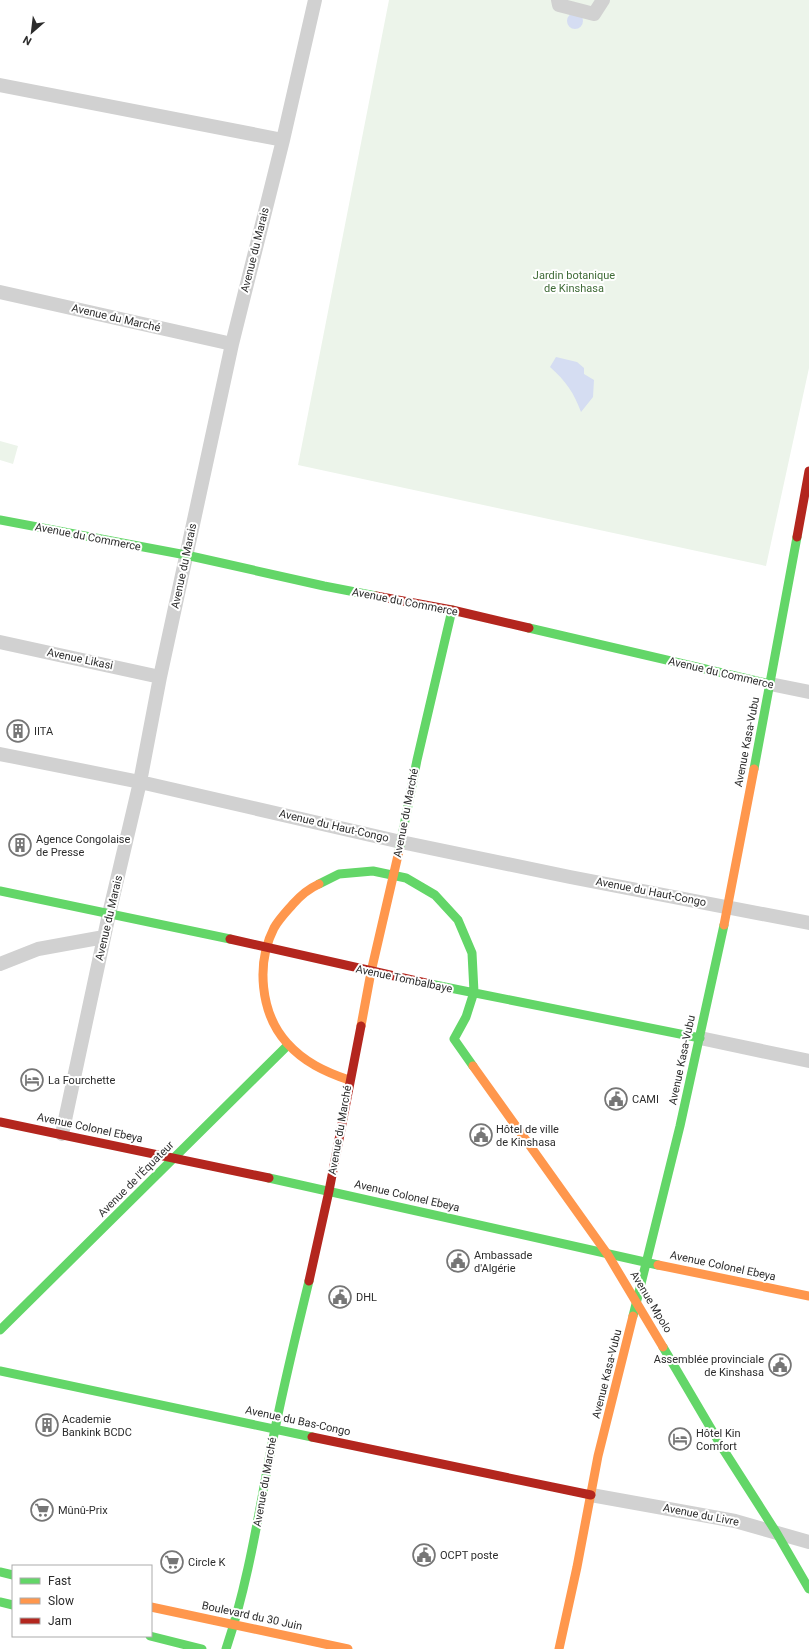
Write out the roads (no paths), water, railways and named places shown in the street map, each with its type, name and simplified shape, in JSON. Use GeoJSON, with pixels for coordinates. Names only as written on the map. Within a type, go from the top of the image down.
{"type":"FeatureCollection","features":[{"type":"Feature","properties":{"kind":"street","name":"Avenue du Marais"},"geometry":{"type":"LineString","coordinates":[[62,1134],[109,914],[140,782],[160,677],[232,344],[283,140],[315,0]]}},
{"type":"Feature","properties":{"kind":"street"},"geometry":{"type":"LineString","coordinates":[[558,0],[559,5],[597,14],[603,0]]}},
{"type":"Feature","properties":{"kind":"street"},"geometry":{"type":"LineString","coordinates":[[0,85],[283,140]]}},
{"type":"Feature","properties":{"kind":"street","name":"Avenue du Marché"},"geometry":{"type":"LineString","coordinates":[[0,292],[232,344]]}},
{"type":"Feature","properties":{"kind":"street","name":"Avenue Kasa-Vubu"},"geometry":{"type":"LineString","coordinates":[[559,1649],[577,1567],[598,1456],[647,1263],[700,1038],[714,966],[728,906],[809,471]]}},
{"type":"Feature","properties":{"kind":"street","name":"Avenue du Commerce"},"geometry":{"type":"LineString","coordinates":[[0,520],[186,555],[324,586],[452,610],[809,692]]}},
{"type":"Feature","properties":{"kind":"street","name":"Avenue du Marché"},"geometry":{"type":"LineString","coordinates":[[226,1649],[234,1625],[254,1544],[275,1429],[329,1191],[349,1080],[371,972],[401,842],[417,760],[452,610]]}},
{"type":"Feature","properties":{"kind":"street","name":"Avenue Likasi"},"geometry":{"type":"LineString","coordinates":[[0,642],[160,677]]}},
{"type":"Feature","properties":{"kind":"street","name":"Avenue du Haut-Congo"},"geometry":{"type":"LineString","coordinates":[[0,754],[140,782],[401,842],[570,877],[728,906],[809,923]]}},
{"type":"Feature","properties":{"kind":"street"},"geometry":{"type":"LineString","coordinates":[[349,1080],[316,1068],[288,1045],[276,1028],[268,1009],[263,988],[262,968],[266,947],[275,926],[288,906],[305,890],[325,879],[347,872],[371,870],[394,873],[413,880],[430,889],[445,902],[457,918],[467,936],[473,954],[475,974],[474,994]]}},
{"type":"Feature","properties":{"kind":"street","name":"Avenue Tombalbaye"},"geometry":{"type":"LineString","coordinates":[[0,891],[266,947],[371,972],[474,994],[809,1061]]}},
{"type":"Feature","properties":{"kind":"street"},"geometry":{"type":"LineString","coordinates":[[0,964],[38,949],[104,937]]}},
{"type":"Feature","properties":{"kind":"street","name":"Avenue Mpolo"},"geometry":{"type":"LineString","coordinates":[[474,994],[467,1018],[454,1039],[608,1255],[723,1449],[776,1532],[809,1589]]}},
{"type":"Feature","properties":{"kind":"street","name":"Avenue de l'Équateur"},"geometry":{"type":"LineString","coordinates":[[0,1330],[288,1045]]}},
{"type":"Feature","properties":{"kind":"street","name":"Avenue Colonel Ebeya"},"geometry":{"type":"LineString","coordinates":[[0,1122],[329,1191],[608,1255],[809,1296]]}},
{"type":"Feature","properties":{"kind":"street","name":"Avenue du Bas-Congo"},"geometry":{"type":"LineString","coordinates":[[0,1371],[591,1496]]}},
{"type":"Feature","properties":{"kind":"street","name":"Avenue du Livre"},"geometry":{"type":"LineString","coordinates":[[591,1496],[735,1521],[809,1542]]}},
{"type":"Feature","properties":{"kind":"street"},"geometry":{"type":"LineString","coordinates":[[0,1572],[12,1575]]}},
{"type":"Feature","properties":{"kind":"street"},"geometry":{"type":"LineString","coordinates":[[0,1602],[12,1605]]}},
{"type":"Feature","properties":{"kind":"street","name":"Boulevard du 30 Juin"},"geometry":{"type":"LineString","coordinates":[[152,1607],[348,1649]]}},
{"type":"Feature","properties":{"kind":"street"},"geometry":{"type":"LineString","coordinates":[[152,1636],[202,1649]]}},
{"type":"Feature","properties":{"kind":"water"},"geometry":{"type":"Polygon","coordinates":[[[572,13],[578,13],[583,18],[581,27],[578,29],[572,29],[567,24],[567,18],[572,13]]]}},
{"type":"Feature","properties":{"kind":"water"},"geometry":{"type":"Polygon","coordinates":[[[556,357],[577,362],[584,368],[584,374],[594,380],[593,397],[581,412],[569,388],[561,377],[550,367],[556,357]]]}},
{"type":"Feature","properties":{"kind":"place","name":"IITA"},"geometry":{"type":"Point","coordinates":[18,731]}},
{"type":"Feature","properties":{"kind":"place","name":"Agence Congolaise de Presse"},"geometry":{"type":"Point","coordinates":[20,845]}},
{"type":"Feature","properties":{"kind":"place","name":"La Fourchette"},"geometry":{"type":"Point","coordinates":[32,1080]}},
{"type":"Feature","properties":{"kind":"place","name":"CAMI"},"geometry":{"type":"Point","coordinates":[616,1099]}},
{"type":"Feature","properties":{"kind":"place","name":"Hôtel de ville de Kinshasa"},"geometry":{"type":"Point","coordinates":[481,1135]}},
{"type":"Feature","properties":{"kind":"place","name":"Ambassade d'Algérie"},"geometry":{"type":"Point","coordinates":[458,1261]}},
{"type":"Feature","properties":{"kind":"place","name":"DHL"},"geometry":{"type":"Point","coordinates":[340,1297]}},
{"type":"Feature","properties":{"kind":"place","name":"Assemblée provinciale de Kinshasa"},"geometry":{"type":"Point","coordinates":[780,1365]}},
{"type":"Feature","properties":{"kind":"place","name":"Academie Bankink BCDC"},"geometry":{"type":"Point","coordinates":[47,1425]}},
{"type":"Feature","properties":{"kind":"place","name":"Hôtel Kin Comfort"},"geometry":{"type":"Point","coordinates":[680,1439]}},
{"type":"Feature","properties":{"kind":"place","name":"Mûnû-Prix"},"geometry":{"type":"Point","coordinates":[42,1510]}},
{"type":"Feature","properties":{"kind":"place","name":"OCPT poste"},"geometry":{"type":"Point","coordinates":[424,1555]}},
{"type":"Feature","properties":{"kind":"place","name":"Circle K"},"geometry":{"type":"Point","coordinates":[172,1562]}},
{"type":"Feature","properties":{"kind":"park label","name":"Jardin botanique de Kinshasa"},"geometry":{"type":"Point","coordinates":[574,281]}}]}
